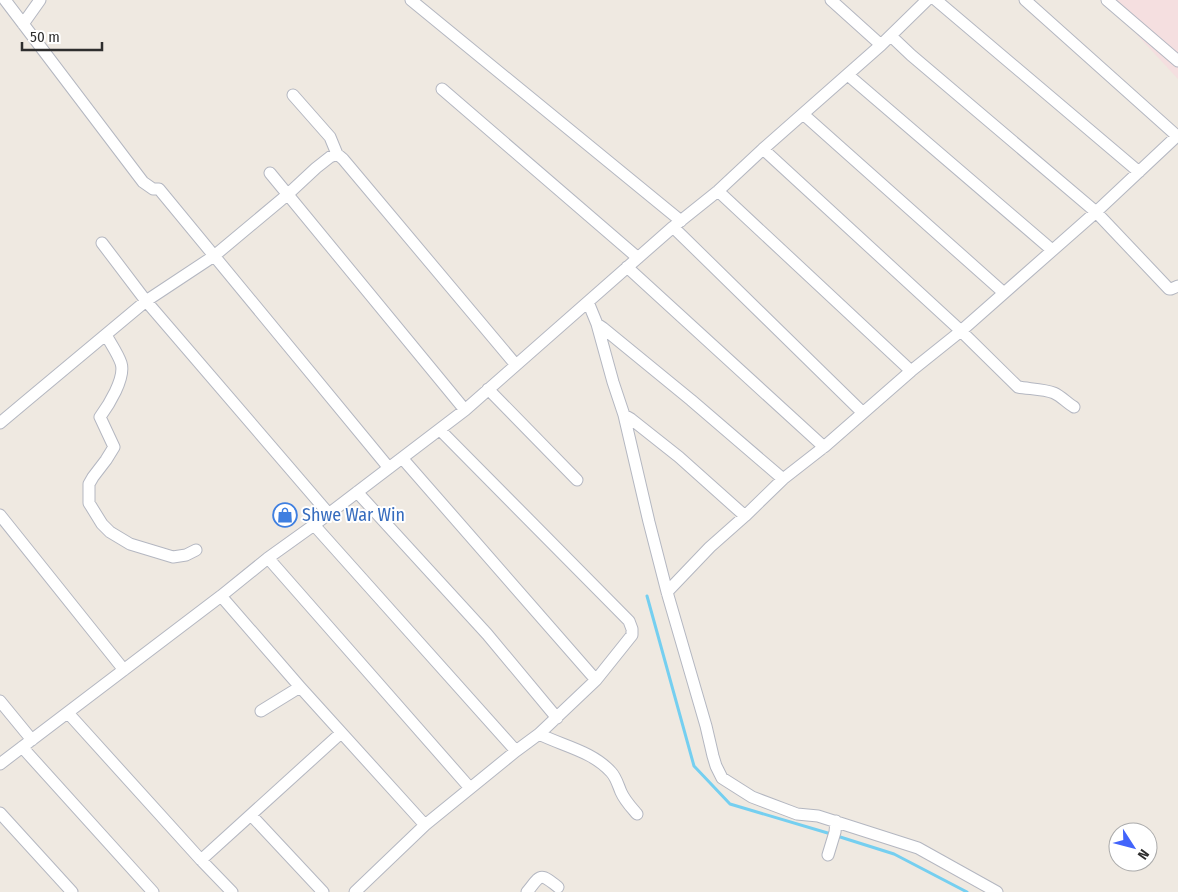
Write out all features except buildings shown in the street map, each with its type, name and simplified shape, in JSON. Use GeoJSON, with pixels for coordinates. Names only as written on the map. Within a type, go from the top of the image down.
{"type":"FeatureCollection","features":[{"type":"Feature","properties":{"kind":"street"},"geometry":{"type":"LineString","coordinates":[[5,0],[143,182],[153,189],[158,189],[389,468]]}},
{"type":"Feature","properties":{"kind":"street"},"geometry":{"type":"LineString","coordinates":[[23,24],[40,0]]}},
{"type":"Feature","properties":{"kind":"street"},"geometry":{"type":"LineString","coordinates":[[411,0],[677,224],[863,413]]}},
{"type":"Feature","properties":{"kind":"street"},"geometry":{"type":"LineString","coordinates":[[831,0],[881,45]]}},
{"type":"Feature","properties":{"kind":"street"},"geometry":{"type":"LineString","coordinates":[[1,762],[22,748],[268,558],[465,410],[627,267],[718,191],[891,36],[927,0]]}},
{"type":"Feature","properties":{"kind":"street"},"geometry":{"type":"LineString","coordinates":[[936,0],[1139,172]]}},
{"type":"Feature","properties":{"kind":"street"},"geometry":{"type":"LineString","coordinates":[[667,592],[710,547],[782,480],[824,447],[961,331],[1096,212],[1178,136],[1025,0]]}},
{"type":"Feature","properties":{"kind":"street"},"geometry":{"type":"LineString","coordinates":[[1107,0],[1178,61]]}},
{"type":"Feature","properties":{"kind":"street"},"geometry":{"type":"LineString","coordinates":[[891,36],[1096,212],[1169,289],[1178,286]]}},
{"type":"Feature","properties":{"kind":"street"},"geometry":{"type":"LineString","coordinates":[[848,75],[1052,250]]}},
{"type":"Feature","properties":{"kind":"street"},"geometry":{"type":"LineString","coordinates":[[442,88],[638,258]]}},
{"type":"Feature","properties":{"kind":"street"},"geometry":{"type":"LineString","coordinates":[[293,95],[330,136],[337,154],[516,365]]}},
{"type":"Feature","properties":{"kind":"street"},"geometry":{"type":"LineString","coordinates":[[803,114],[1004,293]]}},
{"type":"Feature","properties":{"kind":"street"},"geometry":{"type":"LineString","coordinates":[[763,149],[961,331],[1018,387],[1054,393],[1074,407]]}},
{"type":"Feature","properties":{"kind":"street"},"geometry":{"type":"LineString","coordinates":[[0,423],[146,301],[214,256],[316,168],[337,154]]}},
{"type":"Feature","properties":{"kind":"street"},"geometry":{"type":"LineString","coordinates":[[270,173],[465,410]]}},
{"type":"Feature","properties":{"kind":"street"},"geometry":{"type":"LineString","coordinates":[[718,191],[912,371]]}},
{"type":"Feature","properties":{"kind":"street"},"geometry":{"type":"LineString","coordinates":[[102,242],[146,301],[329,514]]}},
{"type":"Feature","properties":{"kind":"street"},"geometry":{"type":"LineString","coordinates":[[627,267],[824,447]]}},
{"type":"Feature","properties":{"kind":"street"},"geometry":{"type":"LineString","coordinates":[[588,302],[597,324],[624,415],[667,592],[713,756],[722,778],[752,797],[797,814],[818,816],[835,831],[918,848],[996,892]]}},
{"type":"Feature","properties":{"kind":"street"},"geometry":{"type":"LineString","coordinates":[[597,324],[691,400],[782,480]]}},
{"type":"Feature","properties":{"kind":"street"},"geometry":{"type":"LineString","coordinates":[[106,335],[121,364],[122,374],[110,403],[100,417],[114,447],[89,484],[89,503],[102,524],[110,532],[130,544],[173,557],[186,555],[196,550]]}},
{"type":"Feature","properties":{"kind":"street"},"geometry":{"type":"LineString","coordinates":[[488,390],[577,480]]}},
{"type":"Feature","properties":{"kind":"street"},"geometry":{"type":"LineString","coordinates":[[624,415],[679,457],[745,516]]}},
{"type":"Feature","properties":{"kind":"street"},"geometry":{"type":"LineString","coordinates":[[355,892],[424,825],[540,734],[596,680],[632,635],[629,621],[440,430]]}},
{"type":"Feature","properties":{"kind":"street"},"geometry":{"type":"LineString","coordinates":[[402,458],[596,680]]}},
{"type":"Feature","properties":{"kind":"street"},"geometry":{"type":"LineString","coordinates":[[357,492],[487,634],[557,718]]}},
{"type":"Feature","properties":{"kind":"street"},"geometry":{"type":"LineString","coordinates":[[0,515],[124,670]]}},
{"type":"Feature","properties":{"kind":"street"},"geometry":{"type":"LineString","coordinates":[[314,525],[516,751]]}},
{"type":"Feature","properties":{"kind":"street"},"geometry":{"type":"LineString","coordinates":[[268,558],[470,788]]}},
{"type":"Feature","properties":{"kind":"street"},"geometry":{"type":"LineString","coordinates":[[221,596],[300,688],[424,825]]}},
{"type":"Feature","properties":{"kind":"street"},"geometry":{"type":"LineString","coordinates":[[261,711],[300,688]]}},
{"type":"Feature","properties":{"kind":"street"},"geometry":{"type":"LineString","coordinates":[[0,701],[32,740]]}},
{"type":"Feature","properties":{"kind":"street"},"geometry":{"type":"LineString","coordinates":[[68,712],[232,892]]}},
{"type":"Feature","properties":{"kind":"street"},"geometry":{"type":"LineString","coordinates":[[201,860],[341,733]]}},
{"type":"Feature","properties":{"kind":"street"},"geometry":{"type":"LineString","coordinates":[[540,734],[580,751],[603,764],[612,772],[627,804],[637,814]]}},
{"type":"Feature","properties":{"kind":"street"},"geometry":{"type":"LineString","coordinates":[[22,748],[153,892]]}},
{"type":"Feature","properties":{"kind":"street"},"geometry":{"type":"LineString","coordinates":[[0,813],[72,892]]}},
{"type":"Feature","properties":{"kind":"street"},"geometry":{"type":"LineString","coordinates":[[251,815],[322,892]]}},
{"type":"Feature","properties":{"kind":"street"},"geometry":{"type":"LineString","coordinates":[[828,855],[835,831]]}},
{"type":"Feature","properties":{"kind":"street"},"geometry":{"type":"LineString","coordinates":[[527,892],[542,877],[558,887]]}},
{"type":"Feature","properties":{"kind":"shaded area"},"geometry":{"type":"Polygon","coordinates":[[[1105,0],[1178,0],[1178,79],[1105,0]]]}},
{"type":"Feature","properties":{"kind":"waterway"},"geometry":{"type":"LineString","coordinates":[[647,596],[694,766],[730,804],[831,834]]}},
{"type":"Feature","properties":{"kind":"waterway"},"geometry":{"type":"LineString","coordinates":[[837,836],[894,854],[967,892]]}},
{"type":"Feature","properties":{"kind":"place","name":"Shwe War Win"},"geometry":{"type":"Point","coordinates":[285,515]}}]}
